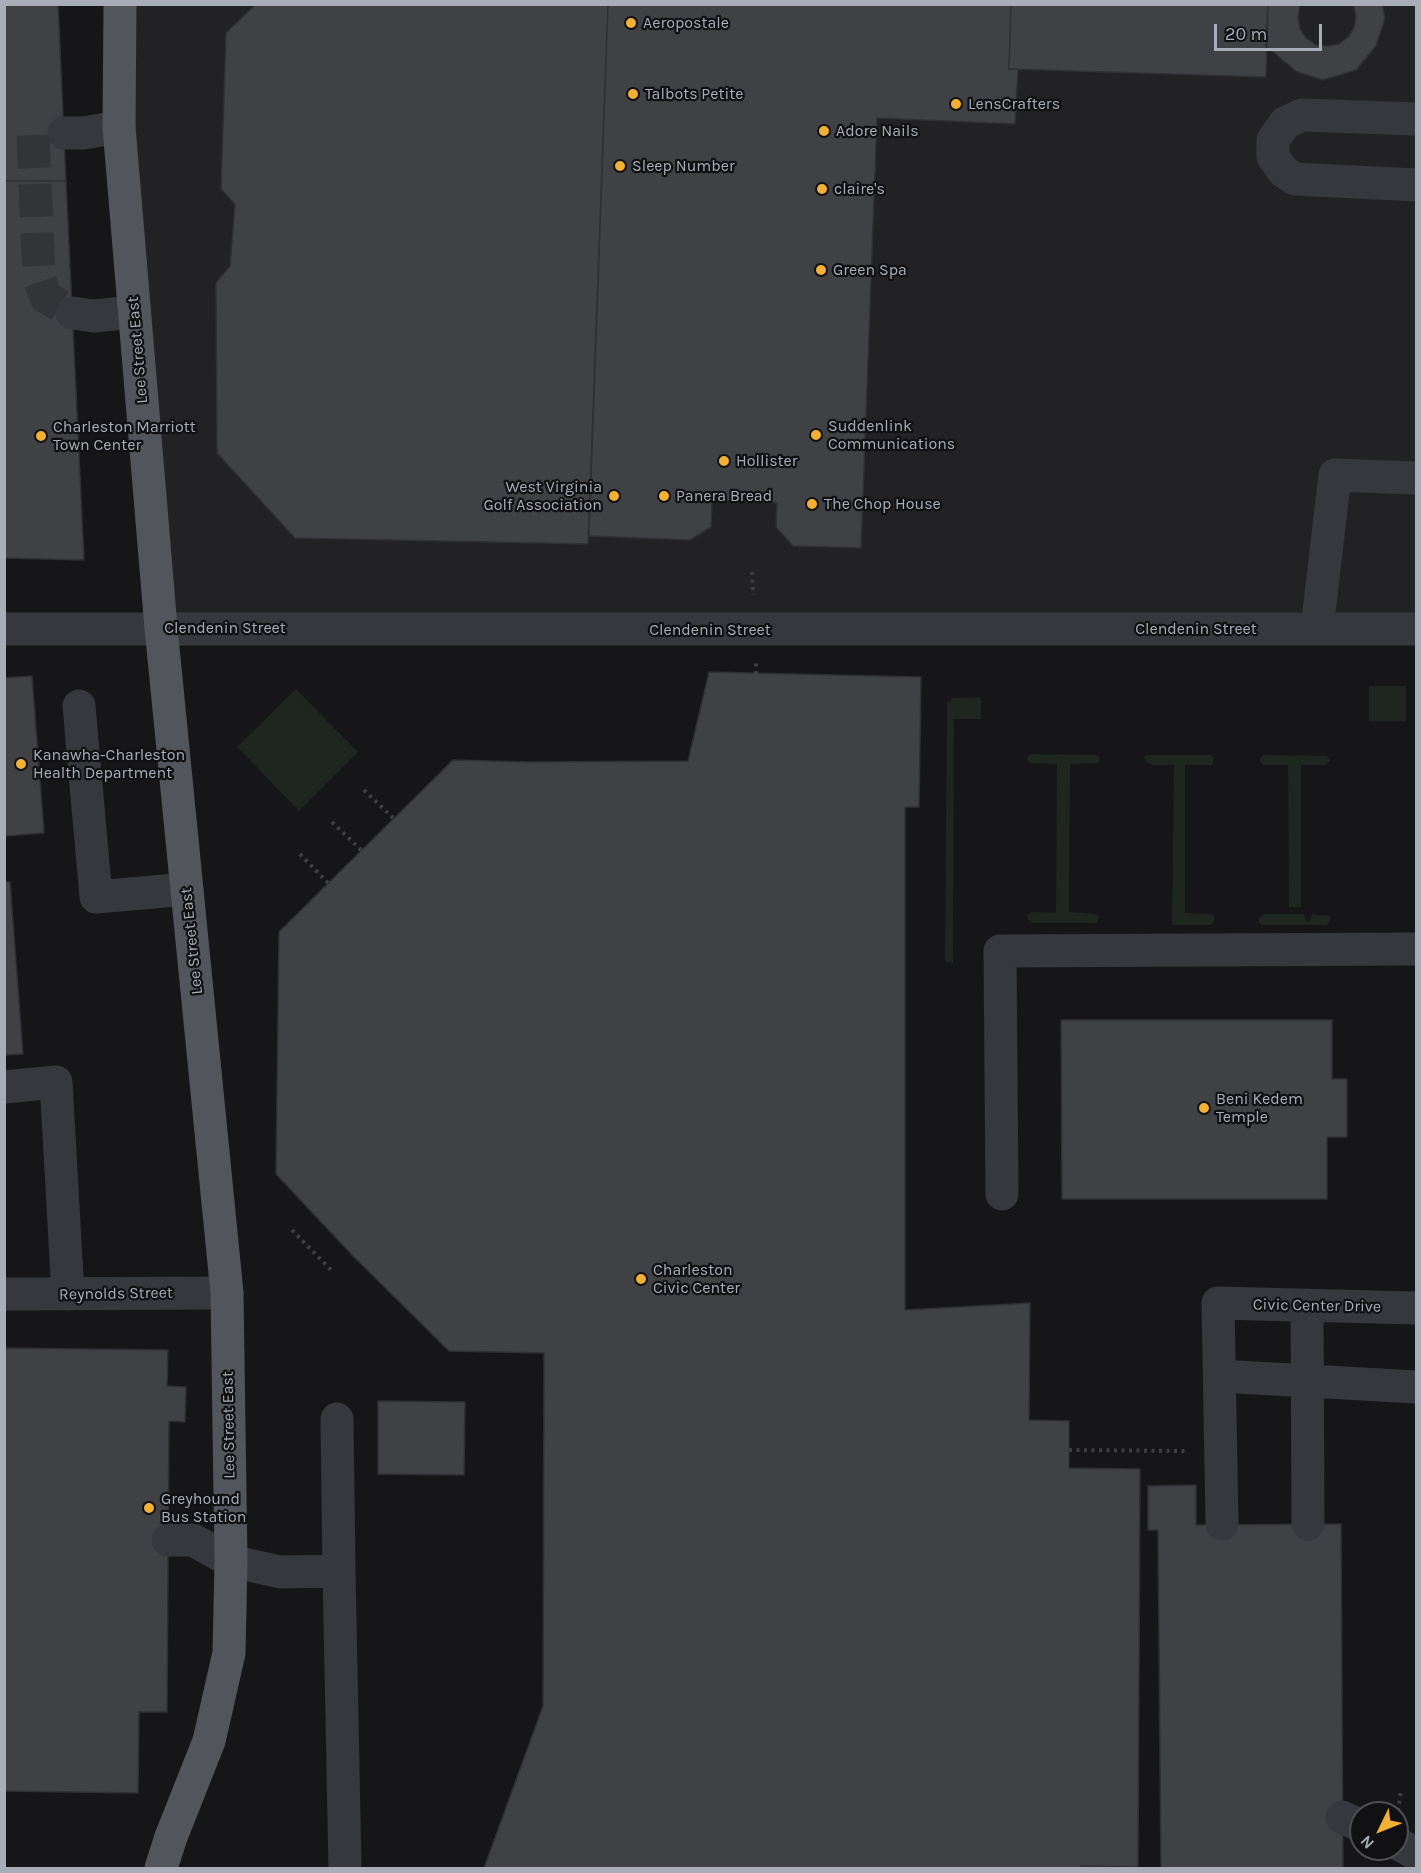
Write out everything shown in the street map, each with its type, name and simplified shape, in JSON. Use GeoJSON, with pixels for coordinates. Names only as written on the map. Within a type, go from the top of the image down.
{"type":"FeatureCollection","features":[{"type":"Feature","properties":{"kind":"main road","name":"Lee Street East"},"geometry":{"type":"LineString","coordinates":[[120,4],[119,127],[161,628],[227,1293],[231,1561],[229,1653],[208,1741],[161,1869]]}},
{"type":"Feature","properties":{"kind":"street"},"geometry":{"type":"LineString","coordinates":[[1416,119],[1302,115],[1285,123],[1274,140],[1273,157],[1283,171],[1295,179],[1416,185]]}},
{"type":"Feature","properties":{"kind":"street"},"geometry":{"type":"LineString","coordinates":[[64,133],[83,133],[119,127]]}},
{"type":"Feature","properties":{"kind":"street"},"geometry":{"type":"LineString","coordinates":[[72,313],[94,316],[135,312]]}},
{"type":"Feature","properties":{"kind":"street"},"geometry":{"type":"LineString","coordinates":[[1317,629],[1335,475],[1416,478]]}},
{"type":"Feature","properties":{"kind":"street","name":"Clendenin Street"},"geometry":{"type":"LineString","coordinates":[[4,629],[1416,629]]}},
{"type":"Feature","properties":{"kind":"street"},"geometry":{"type":"LineString","coordinates":[[79,706],[96,897],[187,889]]}},
{"type":"Feature","properties":{"kind":"street"},"geometry":{"type":"LineString","coordinates":[[1002,1194],[1000,951],[1416,949]]}},
{"type":"Feature","properties":{"kind":"street"},"geometry":{"type":"LineString","coordinates":[[4,1087],[56,1082],[68,1294]]}},
{"type":"Feature","properties":{"kind":"street","name":"Reynolds Street"},"geometry":{"type":"LineString","coordinates":[[4,1294],[227,1293]]}},
{"type":"Feature","properties":{"kind":"street","name":"Civic Center Drive"},"geometry":{"type":"LineString","coordinates":[[1220,1376],[1218,1303],[1416,1308]]}},
{"type":"Feature","properties":{"kind":"street"},"geometry":{"type":"LineString","coordinates":[[1308,1305],[1308,1524]]}},
{"type":"Feature","properties":{"kind":"street"},"geometry":{"type":"LineString","coordinates":[[1222,1524],[1220,1376],[1416,1387]]}},
{"type":"Feature","properties":{"kind":"street"},"geometry":{"type":"LineString","coordinates":[[337,1419],[345,1869]]}},
{"type":"Feature","properties":{"kind":"street"},"geometry":{"type":"LineString","coordinates":[[168,1540],[193,1540],[231,1561],[280,1572],[339,1571]]}},
{"type":"Feature","properties":{"kind":"path"},"geometry":{"type":"LineString","coordinates":[[364,790],[393,818]]}},
{"type":"Feature","properties":{"kind":"path"},"geometry":{"type":"LineString","coordinates":[[332,822],[361,850]]}},
{"type":"Feature","properties":{"kind":"path"},"geometry":{"type":"LineString","coordinates":[[300,854],[328,883]]}},
{"type":"Feature","properties":{"kind":"path"},"geometry":{"type":"LineString","coordinates":[[292,1230],[333,1272]]}},
{"type":"Feature","properties":{"kind":"path"},"geometry":{"type":"LineString","coordinates":[[1069,1450],[1158,1450]]}},
{"type":"Feature","properties":{"kind":"path"},"geometry":{"type":"LineString","coordinates":[[1400,1801],[1401,1791]]}},
{"type":"Feature","properties":{"kind":"shaded area"},"geometry":{"type":"Polygon","coordinates":[[[120,5],[1416,5],[1416,629],[161,628],[120,5]]]}},
{"type":"Feature","properties":{"kind":"shaded area"},"geometry":{"type":"Polygon","coordinates":[[[1369,686],[1406,686],[1406,721],[1369,721],[1369,686]]]}},
{"type":"Feature","properties":{"kind":"shaded area"},"geometry":{"type":"Polygon","coordinates":[[[296,689],[358,752],[299,811],[237,747],[296,689]]]}},
{"type":"Feature","properties":{"kind":"shaded area"},"geometry":{"type":"Polygon","coordinates":[[[981,697],[981,719],[954,719],[953,962],[945,962],[947,702],[951,702],[952,698],[981,697]]]}},
{"type":"Feature","properties":{"kind":"shaded area"},"geometry":{"type":"Polygon","coordinates":[[[1031,754],[1099,756],[1098,763],[1070,764],[1069,912],[1095,914],[1099,916],[1095,923],[1031,923],[1028,919],[1027,915],[1032,912],[1056,913],[1057,764],[1030,763],[1027,760],[1031,754]]]}},
{"type":"Feature","properties":{"kind":"shaded area"},"geometry":{"type":"Polygon","coordinates":[[[1146,755],[1211,755],[1214,758],[1212,765],[1185,765],[1185,913],[1211,914],[1214,916],[1214,921],[1211,925],[1172,925],[1174,765],[1152,765],[1146,761],[1144,757],[1146,755]]]}},
{"type":"Feature","properties":{"kind":"shaded area"},"geometry":{"type":"Polygon","coordinates":[[[1263,755],[1326,756],[1330,760],[1326,765],[1301,765],[1301,907],[1289,907],[1288,765],[1263,765],[1259,760],[1263,755]]]}},
{"type":"Feature","properties":{"kind":"shaded area"},"geometry":{"type":"Polygon","coordinates":[[[1264,914],[1304,914],[1306,921],[1310,921],[1312,914],[1330,916],[1331,920],[1327,925],[1262,925],[1259,923],[1259,918],[1264,914]]]}},
{"type":"Feature","properties":{"kind":"building"},"geometry":{"type":"Polygon","coordinates":[[[4,4],[58,4],[66,181],[4,181],[4,4]]]}},
{"type":"Feature","properties":{"kind":"building"},"geometry":{"type":"Polygon","coordinates":[[[256,4],[608,4],[588,544],[295,538],[217,453],[216,283],[230,266],[235,204],[221,189],[226,33],[256,4]]]}},
{"type":"Feature","properties":{"kind":"building"},"geometry":{"type":"Polygon","coordinates":[[[608,4],[1011,4],[1009,69],[1018,69],[1015,124],[877,118],[861,548],[793,546],[776,527],[777,503],[712,500],[711,527],[690,540],[589,536],[608,4]]]}},
{"type":"Feature","properties":{"kind":"building"},"geometry":{"type":"Polygon","coordinates":[[[1011,4],[1268,4],[1266,77],[1009,69],[1011,4]]]}},
{"type":"Feature","properties":{"kind":"building"},"geometry":{"type":"Polygon","coordinates":[[[1268,4],[1300,4],[1298,18],[1300,29],[1306,38],[1316,45],[1339,44],[1348,37],[1354,28],[1356,16],[1353,4],[1382,4],[1385,18],[1376,46],[1356,70],[1323,80],[1297,72],[1266,46],[1268,4]]]}},
{"type":"Feature","properties":{"kind":"building","name":"Charleston Marriott Town Center"},"geometry":{"type":"Polygon","coordinates":[[[4,181],[66,181],[84,560],[4,558],[4,181]]]}},
{"type":"Feature","properties":{"kind":"building","name":"Charleston Civic Center"},"geometry":{"type":"Polygon","coordinates":[[[709,672],[921,677],[919,807],[905,807],[905,1310],[1030,1303],[1029,1420],[1069,1421],[1069,1468],[1140,1469],[1138,1867],[484,1868],[543,1706],[544,1353],[449,1351],[352,1255],[276,1174],[279,932],[453,760],[688,761],[709,672]]]}},
{"type":"Feature","properties":{"kind":"building","name":"Kanawha-Charleston Health Department"},"geometry":{"type":"Polygon","coordinates":[[[32,676],[44,833],[4,836],[4,678],[32,676]]]}},
{"type":"Feature","properties":{"kind":"building"},"geometry":{"type":"Polygon","coordinates":[[[4,882],[10,882],[23,1054],[4,1055],[4,882]]]}},
{"type":"Feature","properties":{"kind":"building","name":"Beni Kedem Temple"},"geometry":{"type":"Polygon","coordinates":[[[1061,1020],[1332,1020],[1332,1079],[1347,1079],[1347,1137],[1327,1137],[1327,1199],[1062,1199],[1061,1020]]]}},
{"type":"Feature","properties":{"kind":"building"},"geometry":{"type":"Polygon","coordinates":[[[4,1348],[168,1350],[167,1386],[186,1387],[185,1422],[169,1421],[167,1712],[139,1712],[138,1793],[4,1791],[4,1348]]]}},
{"type":"Feature","properties":{"kind":"building"},"geometry":{"type":"Polygon","coordinates":[[[378,1401],[465,1402],[464,1475],[378,1474],[378,1401]]]}},
{"type":"Feature","properties":{"kind":"building"},"geometry":{"type":"Polygon","coordinates":[[[1196,1485],[1196,1525],[1341,1524],[1343,1868],[1161,1868],[1158,1530],[1148,1530],[1148,1486],[1196,1485]]]}},
{"type":"Feature","properties":{"kind":"tunnel"},"geometry":{"type":"LineString","coordinates":[[33,135],[39,278],[46,297],[72,313]]}},
{"type":"Feature","properties":{"kind":"place","name":"Aeropostale"},"geometry":{"type":"Point","coordinates":[631,23]}},
{"type":"Feature","properties":{"kind":"place","name":"Talbots Petite"},"geometry":{"type":"Point","coordinates":[633,94]}},
{"type":"Feature","properties":{"kind":"place","name":"LensCrafters"},"geometry":{"type":"Point","coordinates":[956,104]}},
{"type":"Feature","properties":{"kind":"place","name":"Adore Nails"},"geometry":{"type":"Point","coordinates":[824,131]}},
{"type":"Feature","properties":{"kind":"place","name":"Sleep Number"},"geometry":{"type":"Point","coordinates":[620,166]}},
{"type":"Feature","properties":{"kind":"place","name":"claire's"},"geometry":{"type":"Point","coordinates":[822,189]}},
{"type":"Feature","properties":{"kind":"place","name":"Green Spa"},"geometry":{"type":"Point","coordinates":[821,270]}},
{"type":"Feature","properties":{"kind":"place","name":"Suddenlink Communications"},"geometry":{"type":"Point","coordinates":[816,435]}},
{"type":"Feature","properties":{"kind":"place","name":"Charleston Marriott Town Center"},"geometry":{"type":"Point","coordinates":[41,436]}},
{"type":"Feature","properties":{"kind":"place","name":"Hollister"},"geometry":{"type":"Point","coordinates":[724,461]}},
{"type":"Feature","properties":{"kind":"place","name":"West Virginia Golf Association"},"geometry":{"type":"Point","coordinates":[614,496]}},
{"type":"Feature","properties":{"kind":"place","name":"Panera Bread"},"geometry":{"type":"Point","coordinates":[664,496]}},
{"type":"Feature","properties":{"kind":"place","name":"The Chop House"},"geometry":{"type":"Point","coordinates":[812,504]}},
{"type":"Feature","properties":{"kind":"place","name":"Kanawha-Charleston Health Department"},"geometry":{"type":"Point","coordinates":[21,764]}},
{"type":"Feature","properties":{"kind":"place","name":"Beni Kedem Temple"},"geometry":{"type":"Point","coordinates":[1204,1108]}},
{"type":"Feature","properties":{"kind":"place","name":"Charleston Civic Center"},"geometry":{"type":"Point","coordinates":[641,1279]}},
{"type":"Feature","properties":{"kind":"place","name":"Greyhound Bus Station"},"geometry":{"type":"Point","coordinates":[149,1508]}}]}
